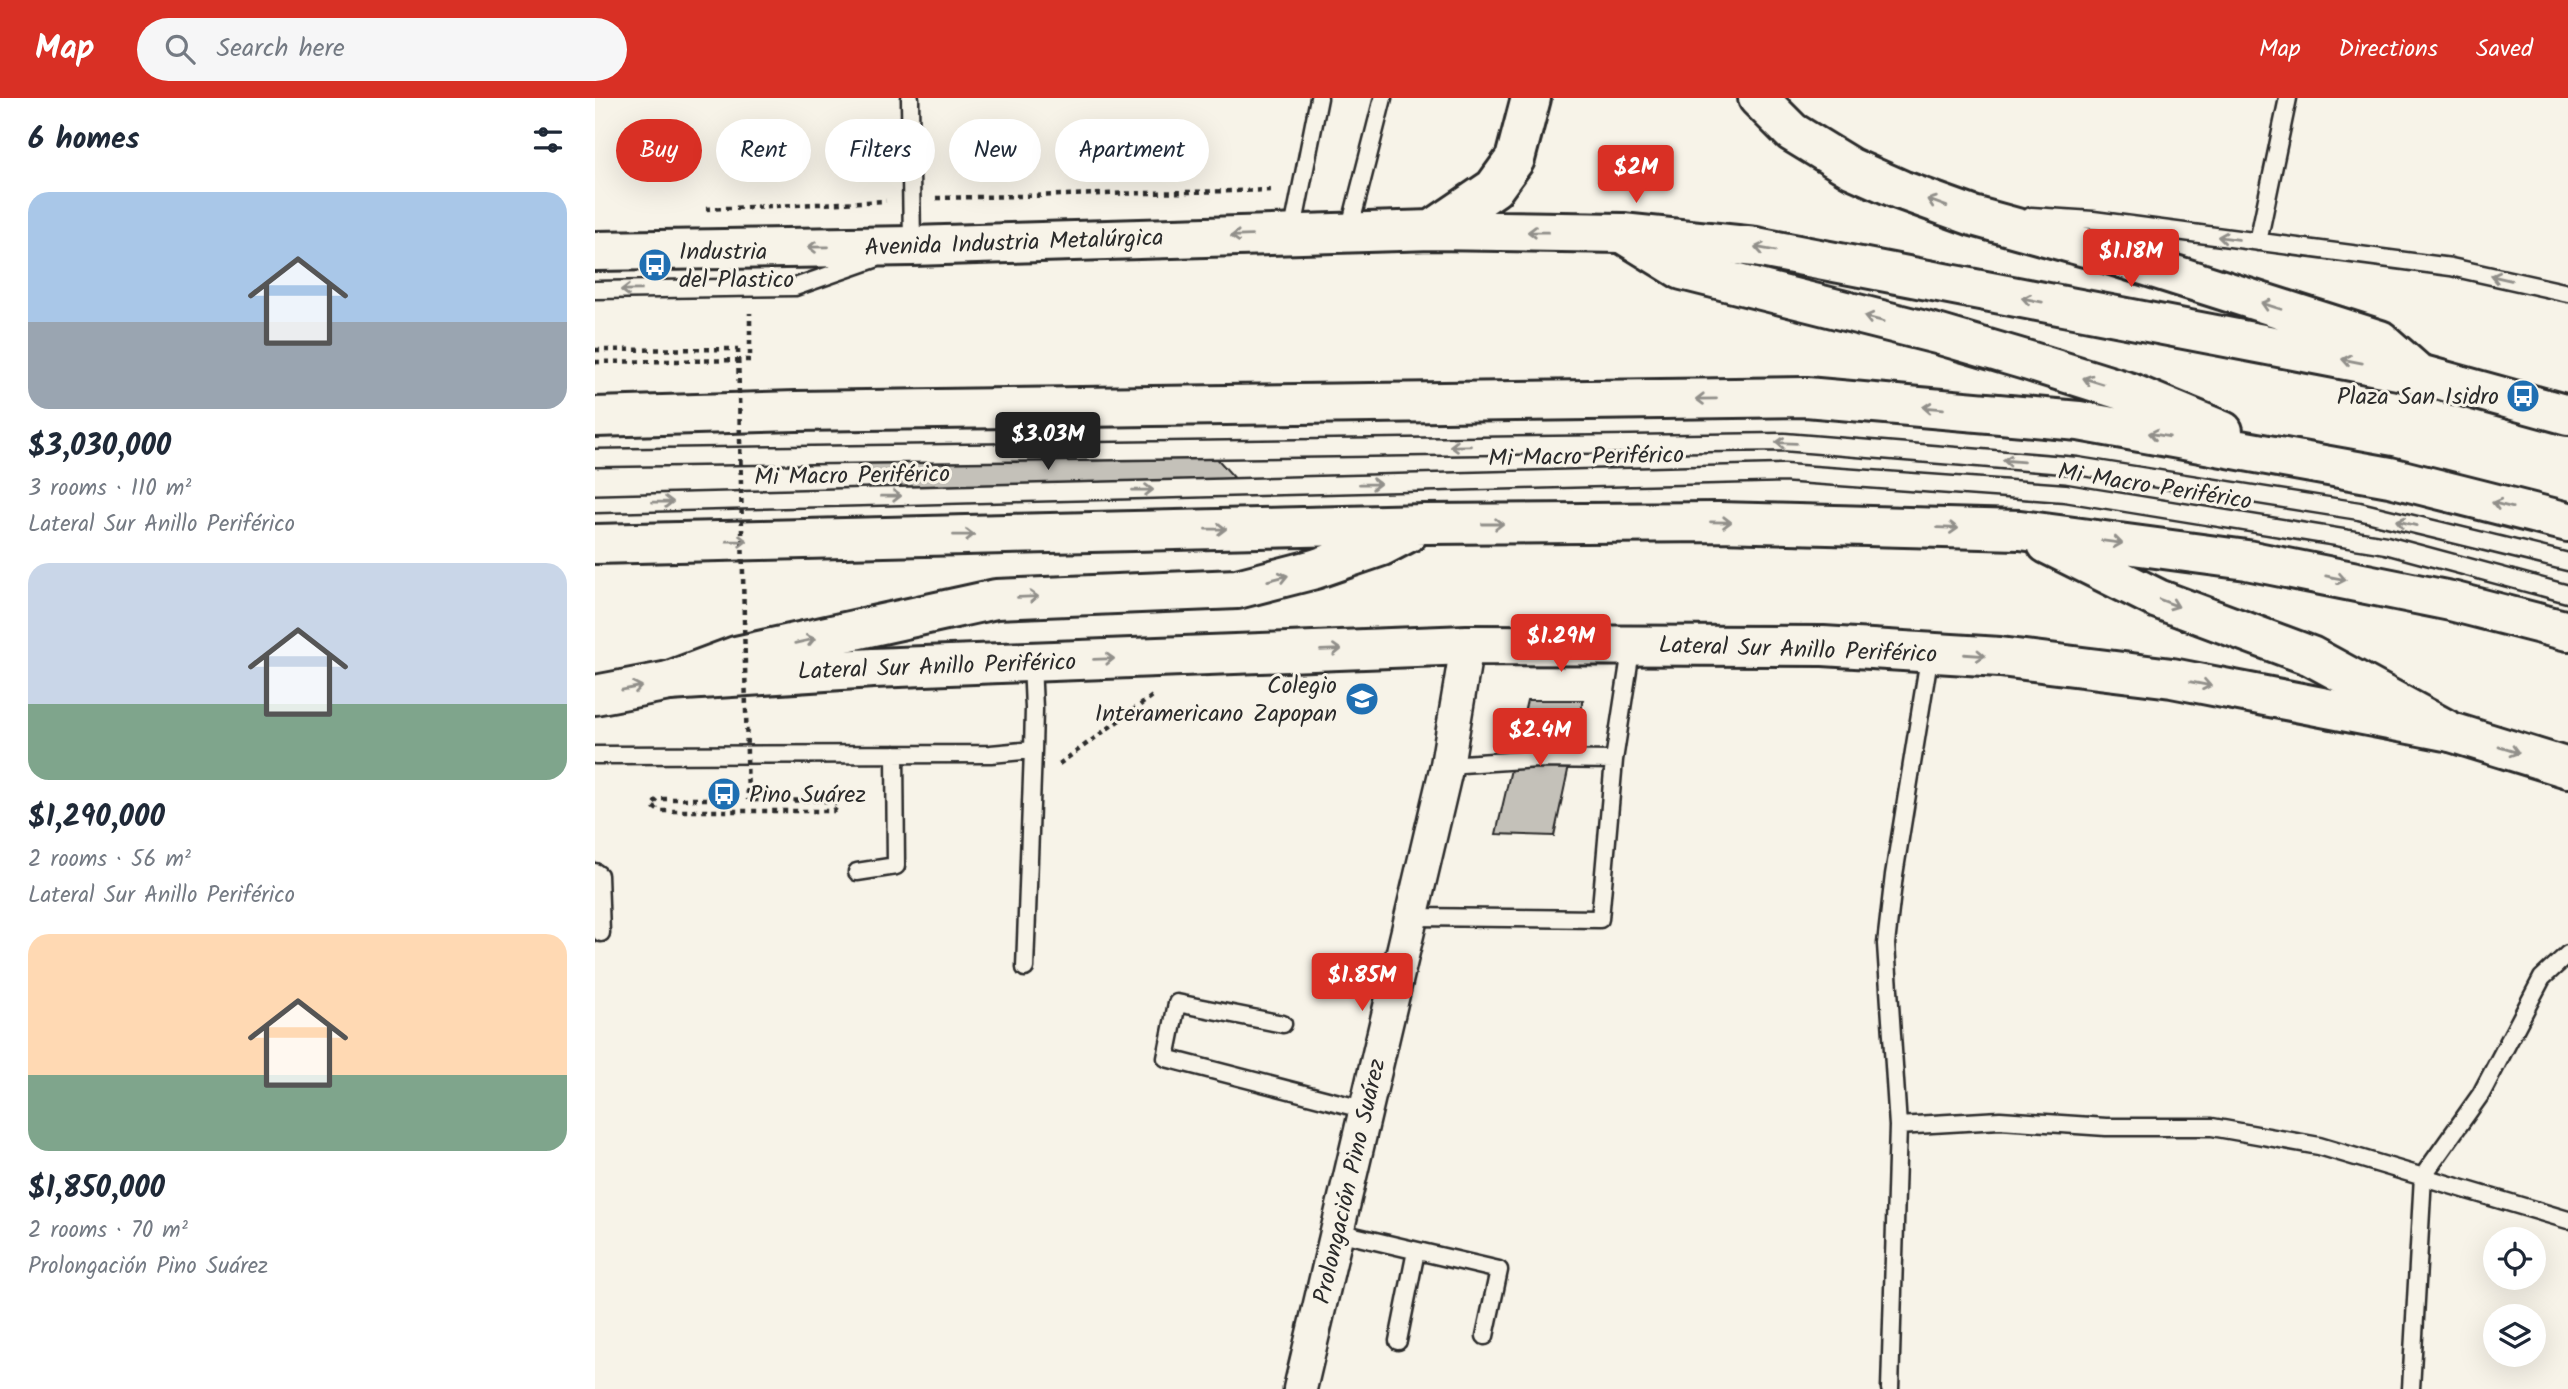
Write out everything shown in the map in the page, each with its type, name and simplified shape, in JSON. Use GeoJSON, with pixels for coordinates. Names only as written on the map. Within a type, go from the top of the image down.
{"type":"FeatureCollection","features":[{"type":"Feature","properties":{"kind":"main road"},"geometry":{"type":"LineString","coordinates":[[1432,230],[1494,188],[1515,159],[1531,98]]}},
{"type":"Feature","properties":{"kind":"main road"},"geometry":{"type":"LineString","coordinates":[[1758,98],[1793,132],[1851,168],[1901,190],[1973,216],[2096,250],[2380,340],[2419,374]]}},
{"type":"Feature","properties":{"kind":"main road","name":"Avenida Industria Metalúrgica"},"geometry":{"type":"LineString","coordinates":[[595,251],[912,246],[1432,230],[1622,233],[1756,247],[2419,374],[2568,415]]}},
{"type":"Feature","properties":{"kind":"main road"},"geometry":{"type":"LineString","coordinates":[[1622,233],[1682,270],[1937,334],[2016,357],[2130,393],[2228,434],[2568,522]]}},
{"type":"Feature","properties":{"kind":"main road"},"geometry":{"type":"LineString","coordinates":[[595,417],[796,411],[1806,397],[2079,421],[2390,477]]}},
{"type":"Feature","properties":{"kind":"main road"},"geometry":{"type":"LineString","coordinates":[[595,544],[1425,524],[1718,522],[2020,530],[2247,560],[2451,601],[2568,631]]}},
{"type":"Feature","properties":{"kind":"main road"},"geometry":{"type":"LineString","coordinates":[[669,681],[737,656],[996,599],[1237,589],[1315,569],[1382,546],[1425,524]]}},
{"type":"Feature","properties":{"kind":"main road"},"geometry":{"type":"LineString","coordinates":[[2020,530],[2158,599],[2311,656],[2451,732],[2568,768]]}},
{"type":"Feature","properties":{"kind":"main road","name":"Lateral Sur Anillo Periférico"},"geometry":{"type":"LineString","coordinates":[[595,695],[669,681],[810,671],[1031,662],[1467,645],[1823,646],[2000,657],[2172,678],[2451,732]]}},
{"type":"Feature","properties":{"kind":"street","name":"Prolongación Pino Suárez"},"geometry":{"type":"LineString","coordinates":[[1300,1389],[1447,765],[1467,645]]}},
{"type":"Feature","properties":{"kind":"lane"},"geometry":{"type":"LineString","coordinates":[[595,290],[795,287],[912,246],[910,98]]}},
{"type":"Feature","properties":{"kind":"lane"},"geometry":{"type":"LineString","coordinates":[[1292,234],[1319,98]]}},
{"type":"Feature","properties":{"kind":"lane"},"geometry":{"type":"LineString","coordinates":[[1348,232],[1383,98]]}},
{"type":"Feature","properties":{"kind":"lane"},"geometry":{"type":"LineString","coordinates":[[2258,242],[2288,98]]}},
{"type":"Feature","properties":{"kind":"lane"},"geometry":{"type":"LineString","coordinates":[[1973,216],[2093,220],[2451,267],[2568,293]]}},
{"type":"Feature","properties":{"kind":"lane","name":"Mi Macro Periférico"},"geometry":{"type":"LineString","coordinates":[[595,458],[1784,442],[2077,466],[2359,511],[2568,562]]}},
{"type":"Feature","properties":{"kind":"lane","name":"Mi Macro Periférico"},"geometry":{"type":"LineString","coordinates":[[595,504],[1784,473],[2065,493],[2386,545],[2568,594]]}},
{"type":"Feature","properties":{"kind":"lane"},"geometry":{"type":"LineString","coordinates":[[1412,917],[1600,919],[1614,760],[1632,644]]}},
{"type":"Feature","properties":{"kind":"lane"},"geometry":{"type":"LineString","coordinates":[[1890,1389],[1898,1126],[1886,944],[1894,876],[1930,652]]}},
{"type":"Feature","properties":{"kind":"lane"},"geometry":{"type":"LineString","coordinates":[[1025,968],[1034,709],[1031,662]]}},
{"type":"Feature","properties":{"kind":"lane"},"geometry":{"type":"LineString","coordinates":[[595,755],[991,754],[1033,750]]}},
{"type":"Feature","properties":{"kind":"lane"},"geometry":{"type":"LineString","coordinates":[[857,872],[896,866],[895,754]]}},
{"type":"Feature","properties":{"kind":"lane"},"geometry":{"type":"LineString","coordinates":[[1447,765],[1537,759],[1614,760]]}},
{"type":"Feature","properties":{"kind":"lane"},"geometry":{"type":"LineString","coordinates":[[595,872],[599,875],[601,933]]}},
{"type":"Feature","properties":{"kind":"lane"},"geometry":{"type":"LineString","coordinates":[[2411,1389],[2423,1176],[2481,1094],[2542,978],[2568,954]]}},
{"type":"Feature","properties":{"kind":"lane"},"geometry":{"type":"LineString","coordinates":[[1283,1024],[1177,1003],[1166,1058],[1366,1110]]}},
{"type":"Feature","properties":{"kind":"lane"},"geometry":{"type":"LineString","coordinates":[[1898,1126],[2000,1120],[2106,1127],[2212,1127],[2319,1146],[2568,1220]]}},
{"type":"Feature","properties":{"kind":"lane"},"geometry":{"type":"LineString","coordinates":[[1337,1233],[1499,1270],[1485,1336]]}},
{"type":"Feature","properties":{"kind":"lane"},"geometry":{"type":"LineString","coordinates":[[1398,1340],[1416,1251]]}},
{"type":"Feature","properties":{"kind":"path"},"geometry":{"type":"LineString","coordinates":[[595,362],[750,360],[749,288]]}},
{"type":"Feature","properties":{"kind":"path"},"geometry":{"type":"LineString","coordinates":[[595,350],[738,349],[748,800],[833,801],[838,805],[834,811],[659,811],[652,806],[658,799],[729,799]]}},
{"type":"Feature","properties":{"kind":"building"},"geometry":{"type":"Polygon","coordinates":[[[1213,454],[1239,483],[885,491],[864,460],[1213,454]]]}},
{"type":"Feature","properties":{"kind":"building"},"geometry":{"type":"Polygon","coordinates":[[[1527,700],[1583,700],[1554,836],[1496,834],[1527,700]]]}},
{"type":"Feature","properties":{"kind":"place","name":"Industria del Plastico"},"geometry":{"type":"Point","coordinates":[655,265]}},
{"type":"Feature","properties":{"kind":"place","name":"Plaza San Isidro"},"geometry":{"type":"Point","coordinates":[2523,396]}},
{"type":"Feature","properties":{"kind":"place","name":"Colegio Interamericano Zapopan"},"geometry":{"type":"Point","coordinates":[1362,699]}},
{"type":"Feature","properties":{"kind":"place","name":"Pino Suárez"},"geometry":{"type":"Point","coordinates":[724,794]}}]}
